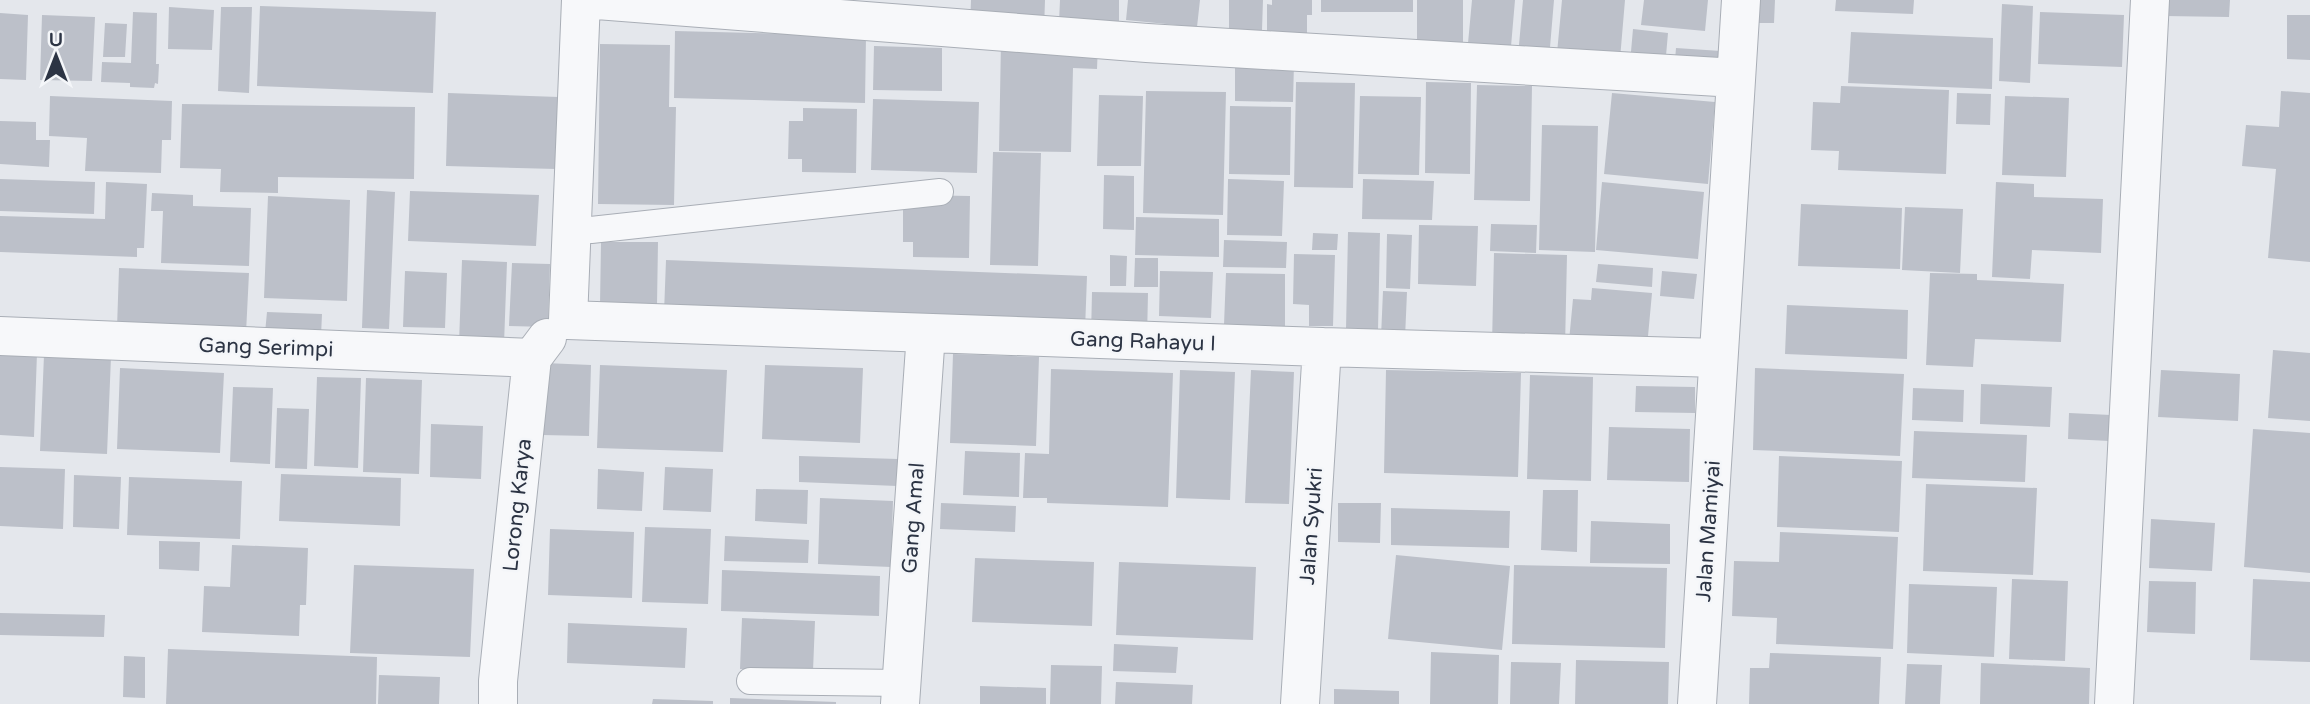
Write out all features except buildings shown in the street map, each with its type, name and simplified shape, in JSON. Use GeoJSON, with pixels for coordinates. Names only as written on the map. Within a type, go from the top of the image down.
{"type":"FeatureCollection","features":[{"type":"Feature","properties":{"kind":"street"},"geometry":{"type":"LineString","coordinates":[[532,358],[552,331],[568,320],[581,0]]}},
{"type":"Feature","properties":{"kind":"street"},"geometry":{"type":"LineString","coordinates":[[597,0],[1147,43],[1736,78]]}},
{"type":"Feature","properties":{"kind":"street","name":"Jalan Mamiyai"},"geometry":{"type":"LineString","coordinates":[[1697,704],[1741,0]]}},
{"type":"Feature","properties":{"kind":"street"},"geometry":{"type":"LineString","coordinates":[[2114,704],[2150,0]]}},
{"type":"Feature","properties":{"kind":"street","name":"Gang Rahayu I"},"geometry":{"type":"LineString","coordinates":[[568,320],[1718,358]]}},
{"type":"Feature","properties":{"kind":"street","name":"Gang Amal"},"geometry":{"type":"LineString","coordinates":[[901,694],[926,333]]}},
{"type":"Feature","properties":{"kind":"street","name":"Gang Serimpi"},"geometry":{"type":"LineString","coordinates":[[0,336],[532,358]]}},
{"type":"Feature","properties":{"kind":"street","name":"Jalan Syukri"},"geometry":{"type":"LineString","coordinates":[[1300,704],[1322,347]]}},
{"type":"Feature","properties":{"kind":"street","name":"Lorong Karya"},"geometry":{"type":"LineString","coordinates":[[498,704],[498,681],[532,358]]}},
{"type":"Feature","properties":{"kind":"lane"},"geometry":{"type":"LineString","coordinates":[[570,229],[591,230],[940,192]]}},
{"type":"Feature","properties":{"kind":"lane"},"geometry":{"type":"LineString","coordinates":[[750,681],[901,694]]}}]}
